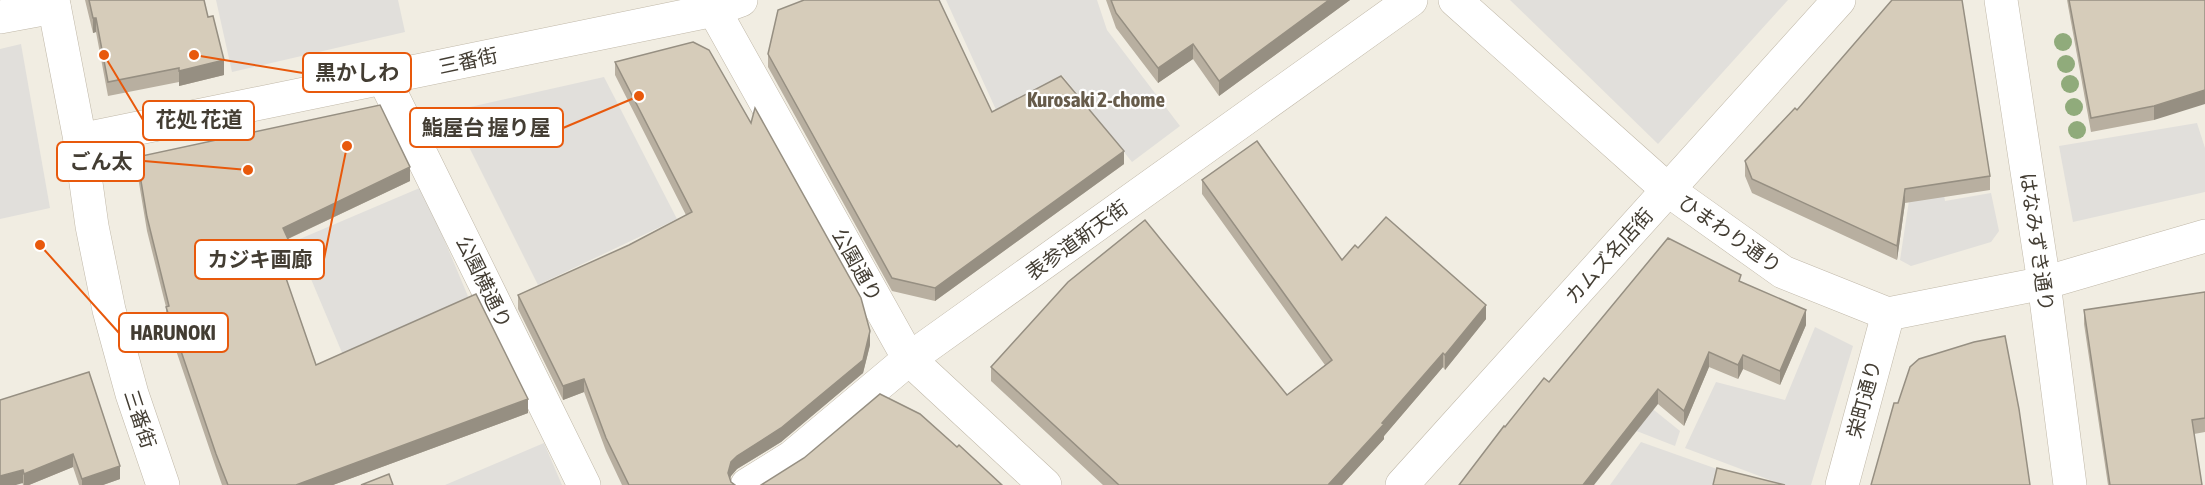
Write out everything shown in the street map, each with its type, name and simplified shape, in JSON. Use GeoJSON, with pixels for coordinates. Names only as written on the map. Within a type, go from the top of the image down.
{"type":"FeatureCollection","features":[{"type":"Feature","properties":{"kind":"street","name":"表参道新天街"},"geometry":{"type":"LineString","coordinates":[[747,485],[792,457],[909,359],[1411,0]]}},
{"type":"Feature","properties":{"kind":"street","name":"ひまわり通り"},"geometry":{"type":"LineString","coordinates":[[1455,0],[1668,190],[1783,272],[1888,314]]}},
{"type":"Feature","properties":{"kind":"street","name":"カムズ名店街"},"geometry":{"type":"LineString","coordinates":[[1402,485],[1839,0]]}},
{"type":"Feature","properties":{"kind":"street","name":"はなみずき通り"},"geometry":{"type":"LineString","coordinates":[[2001,0],[2044,283],[2070,485]]}},
{"type":"Feature","properties":{"kind":"street"},"geometry":{"type":"LineString","coordinates":[[0,17],[54,3]]}},
{"type":"Feature","properties":{"kind":"street","name":"三番街"},"geometry":{"type":"LineString","coordinates":[[54,3],[80,140],[92,226],[110,310],[132,394],[163,485]]}},
{"type":"Feature","properties":{"kind":"street","name":"公園通り"},"geometry":{"type":"LineString","coordinates":[[722,3],[909,359],[1045,485]]}},
{"type":"Feature","properties":{"kind":"street","name":"三番街"},"geometry":{"type":"LineString","coordinates":[[80,140],[384,79],[722,3]]}},
{"type":"Feature","properties":{"kind":"street","name":"公園横通り"},"geometry":{"type":"LineString","coordinates":[[384,79],[584,485]]}},
{"type":"Feature","properties":{"kind":"street"},"geometry":{"type":"LineString","coordinates":[[1888,314],[2044,283],[2205,236]]}},
{"type":"Feature","properties":{"kind":"street","name":"栄町通り"},"geometry":{"type":"LineString","coordinates":[[1842,485],[1888,314]]}},
{"type":"Feature","properties":{"kind":"shaded area"},"geometry":{"type":"Polygon","coordinates":[[[216,0],[398,0],[405,32],[232,72],[216,0]]]}},
{"type":"Feature","properties":{"kind":"shaded area"},"geometry":{"type":"Polygon","coordinates":[[[946,0],[1097,0],[1107,30],[1180,126],[1132,162],[1062,75],[997,112],[946,0]]]}},
{"type":"Feature","properties":{"kind":"shaded area"},"geometry":{"type":"Polygon","coordinates":[[[1510,0],[1788,0],[1658,144],[1510,0]]]}},
{"type":"Feature","properties":{"kind":"shaded area"},"geometry":{"type":"Polygon","coordinates":[[[21,44],[50,208],[0,219],[0,49],[21,44]]]}},
{"type":"Feature","properties":{"kind":"shaded area"},"geometry":{"type":"Polygon","coordinates":[[[604,77],[677,219],[538,285],[455,119],[461,109],[604,77]]]}},
{"type":"Feature","properties":{"kind":"shaded area"},"geometry":{"type":"Polygon","coordinates":[[[2197,123],[2205,148],[2205,192],[2073,222],[2059,146],[2197,123]]]}},
{"type":"Feature","properties":{"kind":"shaded area"},"geometry":{"type":"Polygon","coordinates":[[[1941,176],[1945,201],[1991,193],[1999,231],[1991,242],[1911,266],[1900,260],[1912,181],[1941,176]]]}},
{"type":"Feature","properties":{"kind":"shaded area"},"geometry":{"type":"Polygon","coordinates":[[[422,187],[470,301],[343,355],[295,241],[422,187]]]}},
{"type":"Feature","properties":{"kind":"shaded area"},"geometry":{"type":"Polygon","coordinates":[[[1815,327],[1853,346],[1811,485],[1783,485],[1685,448],[1716,382],[1785,400],[1815,327]]]}},
{"type":"Feature","properties":{"kind":"shaded area"},"geometry":{"type":"Polygon","coordinates":[[[1583,353],[1680,431],[1675,446],[1634,430],[1583,353]]]}},
{"type":"Feature","properties":{"kind":"shaded area"},"geometry":{"type":"Polygon","coordinates":[[[1641,442],[1717,469],[1713,485],[1610,485],[1641,442]]]}},
{"type":"Feature","properties":{"kind":"shaded area"},"geometry":{"type":"Polygon","coordinates":[[[544,443],[562,485],[445,485],[544,443]]]}},
{"type":"Feature","properties":{"kind":"building"},"geometry":{"type":"Polygon","coordinates":[[[89,0],[204,0],[208,17],[213,16],[224,60],[179,71],[179,68],[108,82],[96,18],[93,18],[89,0]]]}},
{"type":"Feature","properties":{"kind":"building"},"geometry":{"type":"Polygon","coordinates":[[[804,0],[939,0],[992,112],[1061,76],[1124,151],[935,288],[892,278],[768,54],[778,10],[804,0]]]}},
{"type":"Feature","properties":{"kind":"building"},"geometry":{"type":"Polygon","coordinates":[[[1111,0],[1329,0],[1219,81],[1193,44],[1158,68],[1116,13],[1111,0]]]}},
{"type":"Feature","properties":{"kind":"building"},"geometry":{"type":"Polygon","coordinates":[[[1892,0],[1962,0],[1990,176],[1905,189],[1897,246],[1752,179],[1745,161],[1795,108],[1797,110],[1892,0]]]}},
{"type":"Feature","properties":{"kind":"building"},"geometry":{"type":"Polygon","coordinates":[[[2069,0],[2205,0],[2205,90],[2154,106],[2091,118],[2069,0]]]}},
{"type":"Feature","properties":{"kind":"building"},"geometry":{"type":"Polygon","coordinates":[[[693,42],[709,50],[751,123],[755,108],[861,298],[870,331],[863,360],[781,428],[731,462],[728,473],[731,482],[735,485],[629,485],[606,438],[584,379],[563,386],[518,295],[629,245],[692,212],[615,62],[693,42]]]}},
{"type":"Feature","properties":{"kind":"building"},"geometry":{"type":"Polygon","coordinates":[[[380,105],[410,167],[283,228],[293,250],[278,255],[316,365],[476,294],[528,399],[296,485],[228,485],[166,307],[169,306],[147,217],[137,157],[380,105]]]}},
{"type":"Feature","properties":{"kind":"building"},"geometry":{"type":"Polygon","coordinates":[[[1257,141],[1342,260],[1355,245],[1358,248],[1386,217],[1486,305],[1445,355],[1443,353],[1382,423],[1384,424],[1328,485],[1119,485],[991,367],[1068,282],[1145,220],[1287,395],[1332,360],[1202,180],[1257,141]]]}},
{"type":"Feature","properties":{"kind":"building"},"geometry":{"type":"Polygon","coordinates":[[[1668,238],[1741,275],[1739,281],[1806,310],[1780,371],[1743,355],[1738,365],[1709,352],[1684,411],[1658,389],[1583,485],[1459,485],[1544,378],[1549,382],[1668,238]]]}},
{"type":"Feature","properties":{"kind":"building"},"geometry":{"type":"Polygon","coordinates":[[[2205,292],[2205,418],[2192,420],[2202,485],[2110,485],[2084,310],[2205,292]]]}},
{"type":"Feature","properties":{"kind":"building"},"geometry":{"type":"Polygon","coordinates":[[[2005,336],[2030,485],[1871,485],[1894,403],[1898,403],[1910,367],[1919,359],[1974,342],[2005,336]]]}},
{"type":"Feature","properties":{"kind":"building"},"geometry":{"type":"Polygon","coordinates":[[[89,372],[120,466],[82,479],[73,454],[24,474],[23,470],[0,476],[0,400],[89,372]]]}},
{"type":"Feature","properties":{"kind":"building"},"geometry":{"type":"Polygon","coordinates":[[[880,394],[920,414],[957,447],[959,445],[1002,485],[761,485],[804,458],[880,394]]]}},
{"type":"Feature","properties":{"kind":"building"},"geometry":{"type":"Polygon","coordinates":[[[1717,468],[1785,485],[1713,485],[1717,468]]]}},
{"type":"Feature","properties":{"kind":"building"},"geometry":{"type":"Polygon","coordinates":[[[389,474],[393,485],[361,485],[389,474]]]}},
{"type":"Feature","properties":{"kind":"place","name":"花処 花道"},"geometry":{"type":"Point","coordinates":[104,55]}},
{"type":"Feature","properties":{"kind":"place","name":"黒かしわ"},"geometry":{"type":"Point","coordinates":[194,55]}},
{"type":"Feature","properties":{"kind":"place","name":"鮨屋台 握り屋"},"geometry":{"type":"Point","coordinates":[639,96]}},
{"type":"Feature","properties":{"kind":"place","name":"カジキ画廊"},"geometry":{"type":"Point","coordinates":[347,146]}},
{"type":"Feature","properties":{"kind":"place","name":"ごん太"},"geometry":{"type":"Point","coordinates":[248,170]}},
{"type":"Feature","properties":{"kind":"place","name":"HARUNOKI"},"geometry":{"type":"Point","coordinates":[40,245]}},
{"type":"Feature","properties":{"kind":"district","name":"Kurosaki 2-chome"},"geometry":{"type":"Point","coordinates":[1096,100]}}]}
